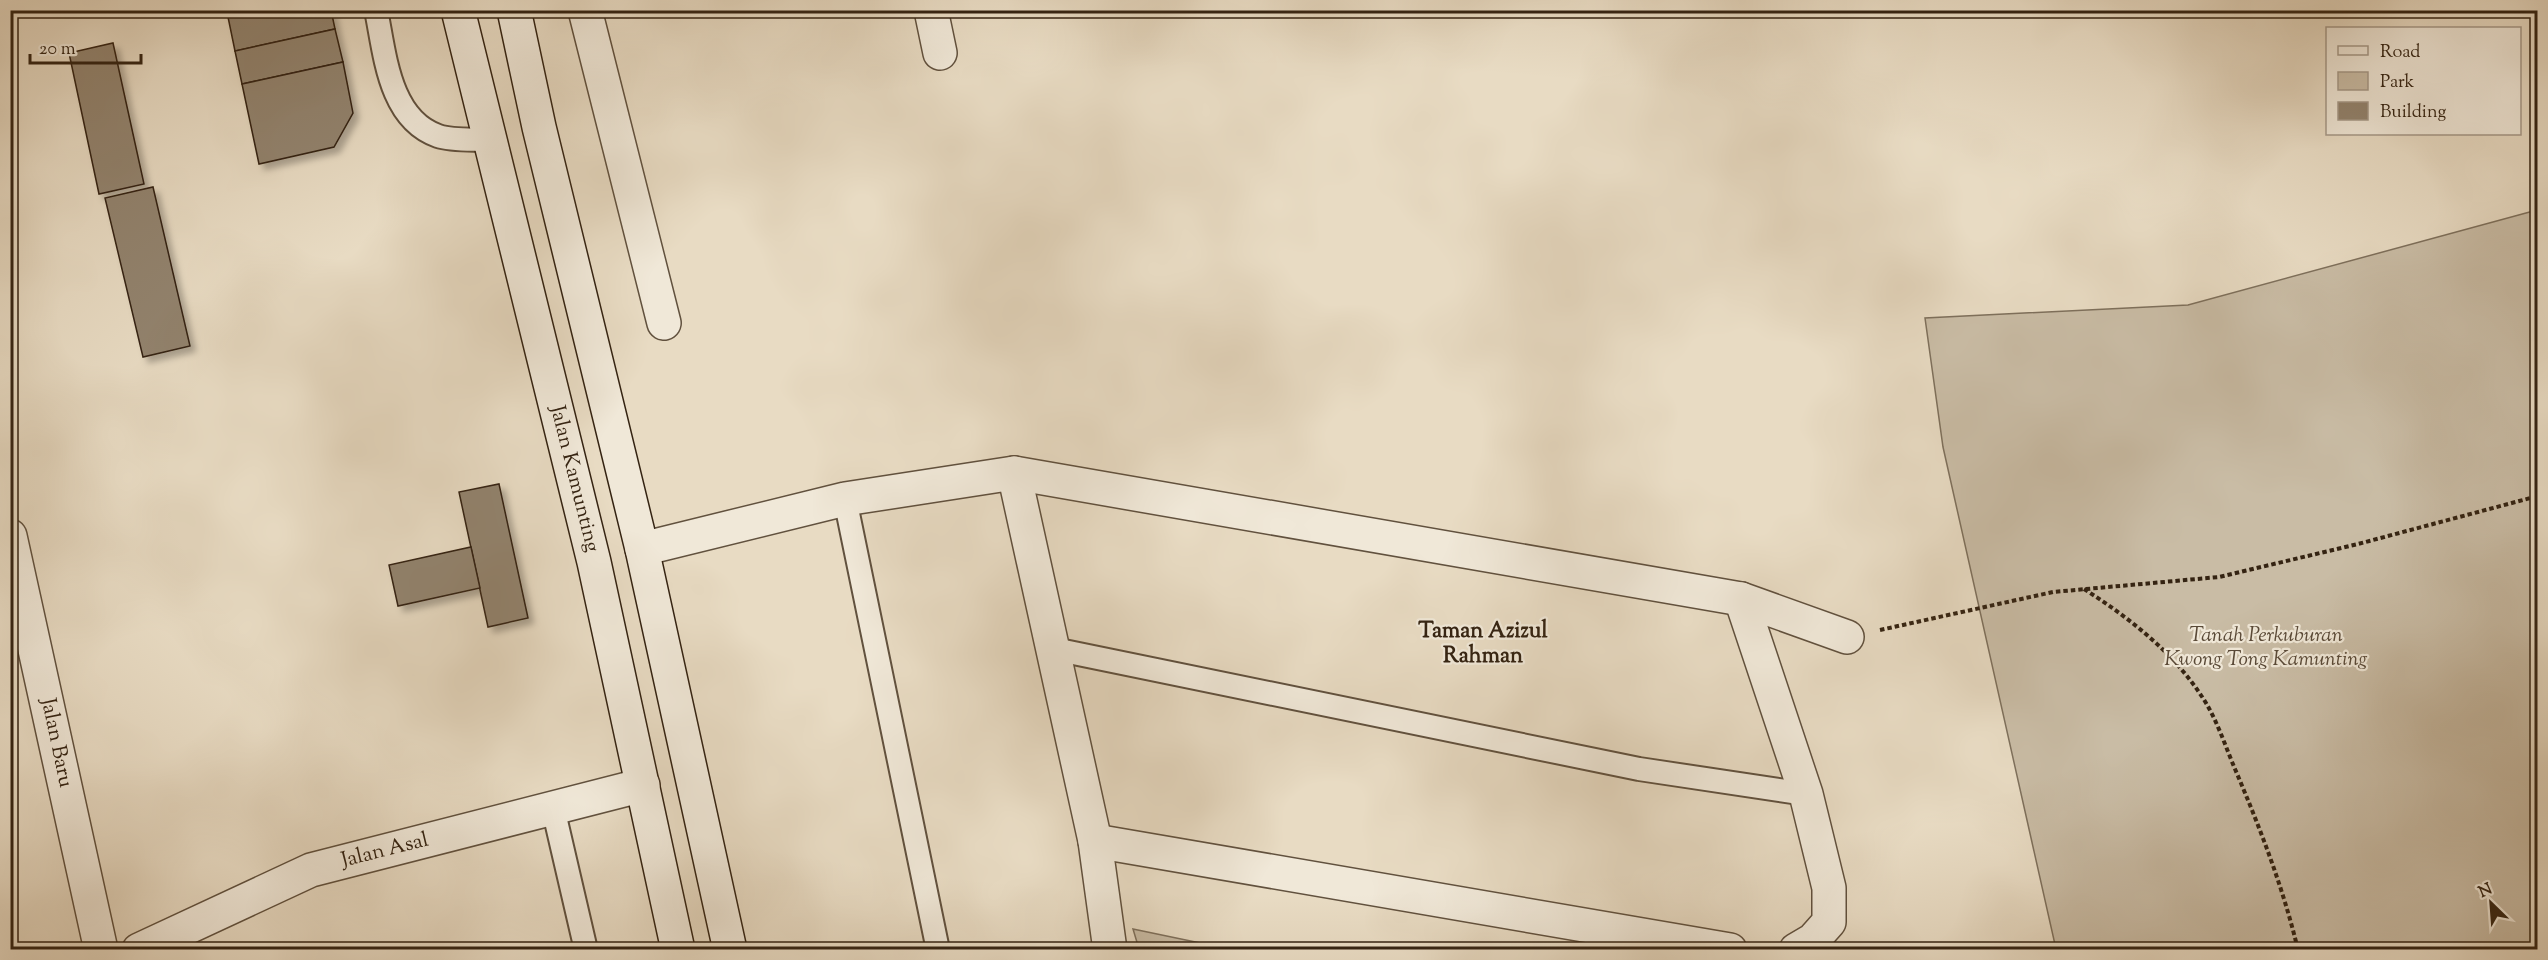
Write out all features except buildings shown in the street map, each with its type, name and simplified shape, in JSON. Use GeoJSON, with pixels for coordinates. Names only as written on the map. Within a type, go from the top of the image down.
{"type":"FeatureCollection","features":[{"type":"Feature","properties":{"kind":"street","name":"Jalan Kamunting"},"geometry":{"type":"LineString","coordinates":[[458,10],[594,562],[678,950]]}},
{"type":"Feature","properties":{"kind":"street"},"geometry":{"type":"LineString","coordinates":[[514,10],[538,127],[642,549],[730,950]]}},
{"type":"Feature","properties":{"kind":"street"},"geometry":{"type":"LineString","coordinates":[[585,10],[664,323]]}},
{"type":"Feature","properties":{"kind":"street"},"geometry":{"type":"LineString","coordinates":[[931,10],[940,54]]}},
{"type":"Feature","properties":{"kind":"street"},"geometry":{"type":"LineString","coordinates":[[642,549],[845,499],[1014,473],[1742,599],[1847,637]]}},
{"type":"Feature","properties":{"kind":"street"},"geometry":{"type":"LineString","coordinates":[[1014,473],[1095,841],[1110,950]]}},
{"type":"Feature","properties":{"kind":"street","name":"Jalan Baru"},"geometry":{"type":"LineString","coordinates":[[10,536],[101,950]]}},
{"type":"Feature","properties":{"kind":"street"},"geometry":{"type":"LineString","coordinates":[[1742,599],[1806,794],[1829,888],[1829,922],[1813,940],[1796,950]]}},
{"type":"Feature","properties":{"kind":"street","name":"Jalan Asal"},"geometry":{"type":"LineString","coordinates":[[139,950],[311,870],[643,784]]}},
{"type":"Feature","properties":{"kind":"street"},"geometry":{"type":"LineString","coordinates":[[1095,841],[1730,950]]}},
{"type":"Feature","properties":{"kind":"lane"},"geometry":{"type":"LineString","coordinates":[[376,10],[391,80],[403,107],[420,127],[440,137],[489,140]]}},
{"type":"Feature","properties":{"kind":"lane"},"geometry":{"type":"LineString","coordinates":[[845,499],[938,950]]}},
{"type":"Feature","properties":{"kind":"lane"},"geometry":{"type":"LineString","coordinates":[[1054,649],[1639,769],[1806,794]]}},
{"type":"Feature","properties":{"kind":"lane"},"geometry":{"type":"LineString","coordinates":[[553,808],[586,950]]}},
{"type":"Feature","properties":{"kind":"path"},"geometry":{"type":"LineString","coordinates":[[1847,637],[2053,592],[2219,577],[2358,544],[2538,496]]}},
{"type":"Feature","properties":{"kind":"path"},"geometry":{"type":"LineString","coordinates":[[2083,589],[2123,614],[2146,632],[2176,664],[2206,703],[2261,831],[2288,907],[2298,950]]}},
{"type":"Feature","properties":{"kind":"green space","name":"Tanah Perkuburan Kwong Tong Kamunting"},"geometry":{"type":"Polygon","coordinates":[[[2537,210],[2537,949],[2056,949],[1943,447],[1925,318],[2188,305],[2537,210]]]}},
{"type":"Feature","properties":{"kind":"green space"},"geometry":{"type":"Polygon","coordinates":[[[1133,929],[1229,949],[1139,949],[1133,929]]]}},
{"type":"Feature","properties":{"kind":"district","name":"Taman Azizul Rahman"},"geometry":{"type":"Point","coordinates":[1483,644]}}]}
